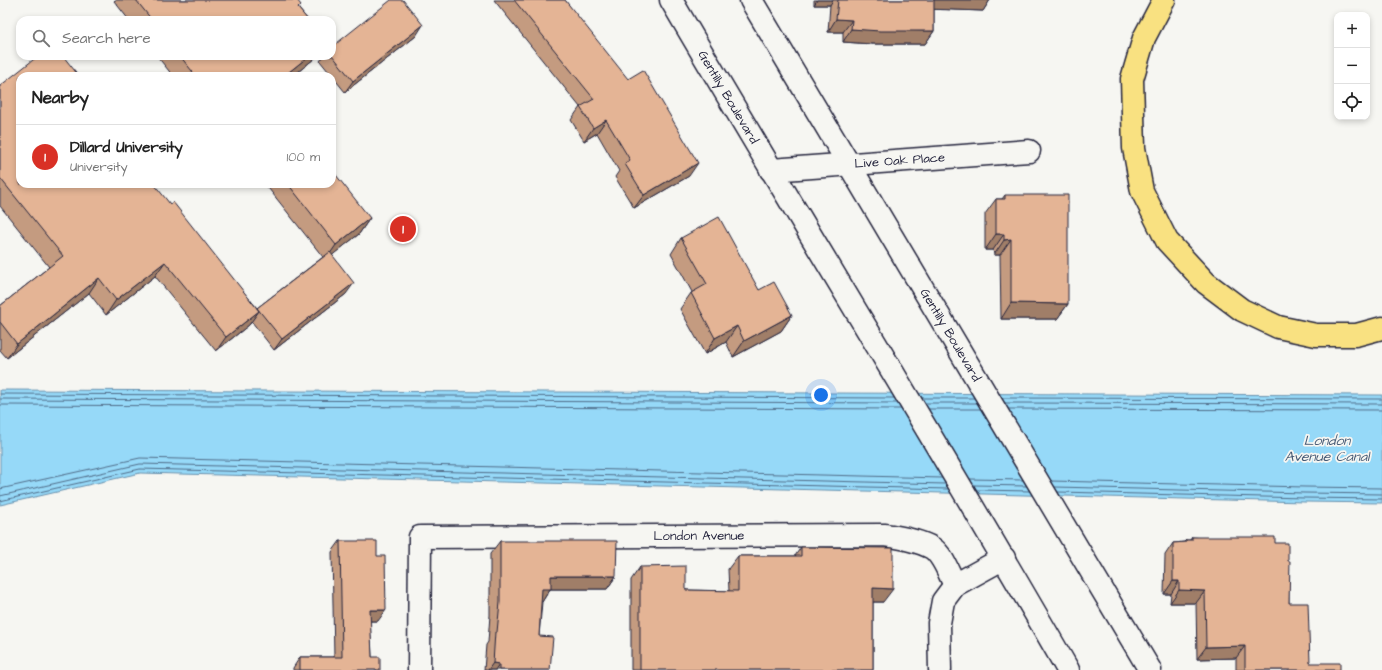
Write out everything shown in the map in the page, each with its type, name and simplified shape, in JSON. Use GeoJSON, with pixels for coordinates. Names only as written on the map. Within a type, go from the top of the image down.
{"type":"FeatureCollection","features":[{"type":"Feature","properties":{"kind":"highway"},"geometry":{"type":"LineString","coordinates":[[1164,0],[1144,38],[1132,79],[1134,148],[1142,191],[1167,241],[1206,283],[1242,310],[1278,327],[1324,335],[1356,335],[1382,328]]}},
{"type":"Feature","properties":{"kind":"main road","name":"Gentilly Boulevard"},"geometry":{"type":"LineString","coordinates":[[671,0],[771,170],[991,536],[1068,670]]}},
{"type":"Feature","properties":{"kind":"main road","name":"Gentilly Boulevard"},"geometry":{"type":"LineString","coordinates":[[751,0],[1150,670]]}},
{"type":"Feature","properties":{"kind":"main road","name":"Live Oak Place"},"geometry":{"type":"LineString","coordinates":[[771,170],[1029,151]]}},
{"type":"Feature","properties":{"kind":"main road","name":"London Avenue"},"geometry":{"type":"LineString","coordinates":[[419,670],[420,537],[884,535],[900,537],[933,549],[941,558],[956,585]]}},
{"type":"Feature","properties":{"kind":"main road"},"geometry":{"type":"LineString","coordinates":[[940,670],[939,623],[943,601],[956,585],[1004,558]]}},
{"type":"Feature","properties":{"kind":"water","name":"London Avenue Canal"},"geometry":{"type":"Polygon","coordinates":[[[0,390],[1382,395],[1382,503],[140,473],[0,505],[0,390]]]}},
{"type":"Feature","properties":{"kind":"building"},"geometry":{"type":"Polygon","coordinates":[[[136,0],[297,0],[301,5],[298,8],[305,16],[149,16],[136,0]]]}},
{"type":"Feature","properties":{"kind":"building"},"geometry":{"type":"Polygon","coordinates":[[[391,0],[403,0],[423,25],[353,81],[336,60],[336,44],[391,0]]]}},
{"type":"Feature","properties":{"kind":"building"},"geometry":{"type":"Polygon","coordinates":[[[514,0],[565,0],[628,79],[643,70],[698,163],[644,195],[625,164],[630,160],[606,120],[593,128],[580,107],[594,99],[514,0]]]}},
{"type":"Feature","properties":{"kind":"building"},"geometry":{"type":"Polygon","coordinates":[[[838,0],[934,0],[934,31],[880,31],[851,29],[852,20],[836,19],[838,0]]]}},
{"type":"Feature","properties":{"kind":"building"},"geometry":{"type":"Polygon","coordinates":[[[33,60],[66,60],[76,72],[18,72],[33,60]]]}},
{"type":"Feature","properties":{"kind":"building"},"geometry":{"type":"Polygon","coordinates":[[[183,60],[304,60],[289,72],[193,72],[183,60]]]}},
{"type":"Feature","properties":{"kind":"building"},"geometry":{"type":"Polygon","coordinates":[[[16,73],[16,188],[157,188],[170,204],[173,202],[259,311],[226,337],[165,262],[116,300],[99,278],[17,344],[0,322],[0,306],[63,256],[0,178],[0,86],[16,73]]]}},
{"type":"Feature","properties":{"kind":"building"},"geometry":{"type":"Polygon","coordinates":[[[336,175],[370,218],[336,245],[291,188],[336,188],[336,175]]]}},
{"type":"Feature","properties":{"kind":"building"},"geometry":{"type":"Polygon","coordinates":[[[1005,195],[1068,195],[1068,304],[1011,303],[1011,239],[1004,240],[1004,234],[996,234],[996,199],[1005,199],[1005,195]]]}},
{"type":"Feature","properties":{"kind":"building"},"geometry":{"type":"Polygon","coordinates":[[[719,217],[759,290],[774,282],[792,315],[744,341],[737,326],[715,338],[691,293],[707,284],[681,238],[719,217]]]}},
{"type":"Feature","properties":{"kind":"building"},"geometry":{"type":"Polygon","coordinates":[[[330,252],[354,283],[282,339],[257,308],[330,252]]]}},
{"type":"Feature","properties":{"kind":"building"},"geometry":{"type":"Polygon","coordinates":[[[1192,537],[1275,537],[1275,543],[1288,543],[1288,561],[1290,561],[1289,603],[1308,603],[1310,663],[1340,663],[1340,670],[1245,670],[1245,646],[1206,647],[1205,591],[1179,590],[1179,581],[1173,581],[1173,543],[1186,542],[1186,540],[1192,540],[1192,537]]]}},
{"type":"Feature","properties":{"kind":"building"},"geometry":{"type":"Polygon","coordinates":[[[340,541],[377,541],[377,556],[385,556],[386,610],[370,610],[372,657],[380,657],[380,670],[300,670],[300,657],[342,657],[340,541]]]}},
{"type":"Feature","properties":{"kind":"building"},"geometry":{"type":"Polygon","coordinates":[[[500,541],[617,541],[616,576],[551,576],[551,589],[542,589],[539,636],[553,637],[550,670],[499,670],[499,664],[493,663],[495,632],[497,632],[500,602],[500,541]]]}},
{"type":"Feature","properties":{"kind":"building"},"geometry":{"type":"Polygon","coordinates":[[[801,547],[893,548],[893,589],[873,588],[873,670],[640,670],[640,567],[686,566],[686,590],[738,591],[738,556],[801,556],[801,547]]]}},
{"type":"Feature","properties":{"kind":"place","name":"Dillard University"},"geometry":{"type":"Point","coordinates":[403,229]}}]}
